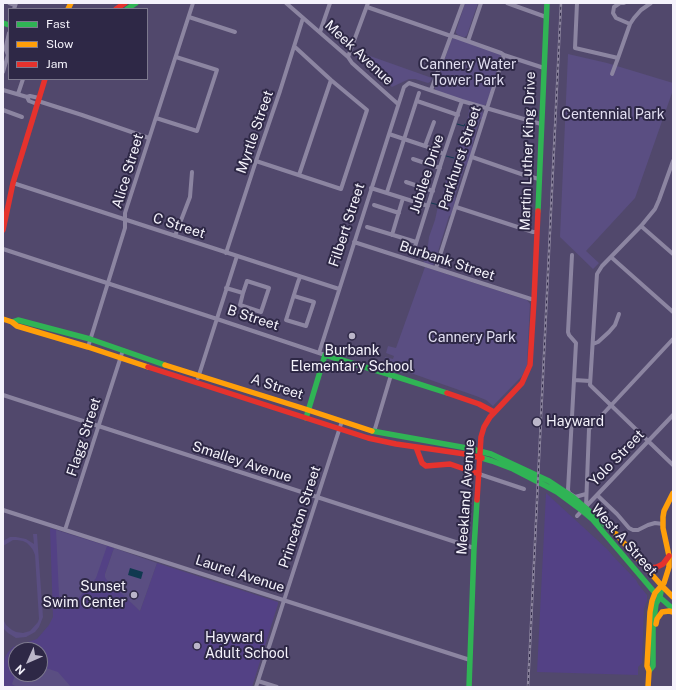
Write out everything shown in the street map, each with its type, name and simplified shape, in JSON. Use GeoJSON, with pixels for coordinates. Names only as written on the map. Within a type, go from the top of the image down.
{"type":"FeatureCollection","features":[{"type":"Feature","properties":{"kind":"main road","name":"Martin Luther King Drive"},"geometry":{"type":"LineString","coordinates":[[534,300],[547,3]]}},
{"type":"Feature","properties":{"kind":"main road"},"geometry":{"type":"LineString","coordinates":[[3,230],[13,183],[45,80]]}},
{"type":"Feature","properties":{"kind":"main road","name":"Meekland Avenue"},"geometry":{"type":"LineString","coordinates":[[469,687],[474,548],[482,432],[489,418],[519,387],[528,371],[530,365],[534,300]]}},
{"type":"Feature","properties":{"kind":"main road","name":"A Street"},"geometry":{"type":"LineString","coordinates":[[3,319],[12,322],[17,326],[88,347],[340,430],[396,444],[465,454],[492,461],[534,476]]}},
{"type":"Feature","properties":{"kind":"main road","name":"A Street"},"geometry":{"type":"LineString","coordinates":[[12,322],[18,320],[90,339],[374,432],[467,448],[491,454],[534,476]]}},
{"type":"Feature","properties":{"kind":"main road"},"geometry":{"type":"LineString","coordinates":[[306,418],[325,355]]}},
{"type":"Feature","properties":{"kind":"main road","name":"B Street"},"geometry":{"type":"LineString","coordinates":[[325,355],[478,404],[494,412]]}},
{"type":"Feature","properties":{"kind":"main road"},"geometry":{"type":"LineString","coordinates":[[416,447],[422,463],[426,466],[446,464],[479,474]]}},
{"type":"Feature","properties":{"kind":"main road"},"geometry":{"type":"LineString","coordinates":[[422,460],[428,448]]}},
{"type":"Feature","properties":{"kind":"main road","name":"West A Street"},"geometry":{"type":"LineString","coordinates":[[534,476],[619,536],[673,597]]}},
{"type":"Feature","properties":{"kind":"main road"},"geometry":{"type":"LineString","coordinates":[[649,671],[653,666],[653,622],[656,604],[660,597],[662,586],[669,567],[669,556],[663,524],[664,511],[673,493]]}},
{"type":"Feature","properties":{"kind":"main road","name":"West A Street"},"geometry":{"type":"LineString","coordinates":[[594,518],[655,593],[673,610]]}},
{"type":"Feature","properties":{"kind":"main road"},"geometry":{"type":"LineString","coordinates":[[644,564],[651,568],[657,568],[663,564],[669,556]]}},
{"type":"Feature","properties":{"kind":"main road"},"geometry":{"type":"LineString","coordinates":[[648,687],[649,671],[647,660],[650,612],[655,593],[662,586]]}},
{"type":"Feature","properties":{"kind":"main road"},"geometry":{"type":"LineString","coordinates":[[653,644],[656,621],[659,615],[662,612],[673,610]]}},
{"type":"Feature","properties":{"kind":"street"},"geometry":{"type":"LineString","coordinates":[[9,3],[15,6]]}},
{"type":"Feature","properties":{"kind":"street","name":"Alice Street"},"geometry":{"type":"LineString","coordinates":[[88,347],[125,228],[125,213],[193,3]]}},
{"type":"Feature","properties":{"kind":"street","name":"Meek Avenue"},"geometry":{"type":"LineString","coordinates":[[286,3],[348,57],[352,63],[398,104]]}},
{"type":"Feature","properties":{"kind":"street"},"geometry":{"type":"LineString","coordinates":[[320,32],[330,3]]}},
{"type":"Feature","properties":{"kind":"street"},"geometry":{"type":"LineString","coordinates":[[463,3],[431,90],[462,101],[541,124]]}},
{"type":"Feature","properties":{"kind":"street"},"geometry":{"type":"LineString","coordinates":[[468,41],[481,3]]}},
{"type":"Feature","properties":{"kind":"street"},"geometry":{"type":"LineString","coordinates":[[507,3],[546,17]]}},
{"type":"Feature","properties":{"kind":"street"},"geometry":{"type":"LineString","coordinates":[[577,3],[575,48],[618,58]]}},
{"type":"Feature","properties":{"kind":"street"},"geometry":{"type":"LineString","coordinates":[[624,3],[620,3],[614,7],[613,13],[616,18],[630,24]]}},
{"type":"Feature","properties":{"kind":"street"},"geometry":{"type":"LineString","coordinates":[[612,74],[630,24],[641,10],[651,3]]}},
{"type":"Feature","properties":{"kind":"street"},"geometry":{"type":"LineString","coordinates":[[348,57],[368,5],[504,55],[544,68]]}},
{"type":"Feature","properties":{"kind":"street"},"geometry":{"type":"LineString","coordinates":[[189,17],[235,32]]}},
{"type":"Feature","properties":{"kind":"street","name":"Myrtle Street"},"geometry":{"type":"LineString","coordinates":[[226,253],[295,47],[303,18]]}},
{"type":"Feature","properties":{"kind":"street"},"geometry":{"type":"LineString","coordinates":[[3,72],[8,55],[4,50],[8,37]]}},
{"type":"Feature","properties":{"kind":"street"},"geometry":{"type":"LineString","coordinates":[[256,161],[341,189],[367,110],[295,47]]}},
{"type":"Feature","properties":{"kind":"street","name":"Parkhurst Street"},"geometry":{"type":"LineString","coordinates":[[436,268],[504,55]]}},
{"type":"Feature","properties":{"kind":"street"},"geometry":{"type":"LineString","coordinates":[[156,118],[197,131],[217,70],[176,57]]}},
{"type":"Feature","properties":{"kind":"street"},"geometry":{"type":"LineString","coordinates":[[18,94],[23,80]]}},
{"type":"Feature","properties":{"kind":"street"},"geometry":{"type":"LineString","coordinates":[[299,175],[331,80]]}},
{"type":"Feature","properties":{"kind":"street","name":"Filbert Street"},"geometry":{"type":"LineString","coordinates":[[318,353],[403,88],[408,84],[412,84],[431,90]]}},
{"type":"Feature","properties":{"kind":"street"},"geometry":{"type":"LineString","coordinates":[[3,90],[26,97],[30,96],[38,101],[149,138]]}},
{"type":"Feature","properties":{"kind":"street"},"geometry":{"type":"LineString","coordinates":[[387,192],[419,93]]}},
{"type":"Feature","properties":{"kind":"street"},"geometry":{"type":"LineString","coordinates":[[26,97],[29,101],[38,101]]}},
{"type":"Feature","properties":{"kind":"street"},"geometry":{"type":"LineString","coordinates":[[417,101],[458,115]]}},
{"type":"Feature","properties":{"kind":"street","name":"Jubilee Drive"},"geometry":{"type":"LineString","coordinates":[[413,253],[462,101]]}},
{"type":"Feature","properties":{"kind":"street"},"geometry":{"type":"LineString","coordinates":[[3,110],[22,117]]}},
{"type":"Feature","properties":{"kind":"street"},"geometry":{"type":"LineString","coordinates":[[425,146],[434,122]]}},
{"type":"Feature","properties":{"kind":"street"},"geometry":{"type":"LineString","coordinates":[[389,134],[444,154]]}},
{"type":"Feature","properties":{"kind":"street"},"geometry":{"type":"LineString","coordinates":[[472,157],[539,179]]}},
{"type":"Feature","properties":{"kind":"street"},"geometry":{"type":"LineString","coordinates":[[413,160],[440,168]]}},
{"type":"Feature","properties":{"kind":"street"},"geometry":{"type":"LineString","coordinates":[[590,383],[597,274],[602,266],[641,226],[655,209],[673,161]]}},
{"type":"Feature","properties":{"kind":"street"},"geometry":{"type":"LineString","coordinates":[[175,236],[190,197],[192,172]]}},
{"type":"Feature","properties":{"kind":"street"},"geometry":{"type":"LineString","coordinates":[[406,182],[432,191]]}},
{"type":"Feature","properties":{"kind":"street","name":"C Street"},"geometry":{"type":"LineString","coordinates":[[13,183],[339,289]]}},
{"type":"Feature","properties":{"kind":"street"},"geometry":{"type":"LineString","coordinates":[[372,188],[428,206]]}},
{"type":"Feature","properties":{"kind":"street"},"geometry":{"type":"LineString","coordinates":[[392,235],[403,198]]}},
{"type":"Feature","properties":{"kind":"street"},"geometry":{"type":"LineString","coordinates":[[374,205],[399,213]]}},
{"type":"Feature","properties":{"kind":"street"},"geometry":{"type":"LineString","coordinates":[[456,207],[537,232]]}},
{"type":"Feature","properties":{"kind":"street"},"geometry":{"type":"LineString","coordinates":[[641,226],[673,254]]}},
{"type":"Feature","properties":{"kind":"street"},"geometry":{"type":"LineString","coordinates":[[367,227],[416,242]]}},
{"type":"Feature","properties":{"kind":"street","name":"Burbank Street"},"geometry":{"type":"LineString","coordinates":[[354,242],[534,300]]}},
{"type":"Feature","properties":{"kind":"street","name":"B Street"},"geometry":{"type":"LineString","coordinates":[[3,249],[325,355]]}},
{"type":"Feature","properties":{"kind":"street"},"geometry":{"type":"LineString","coordinates":[[572,255],[568,332],[576,344],[568,490],[569,493],[586,507]]}},
{"type":"Feature","properties":{"kind":"street"},"geometry":{"type":"LineString","coordinates":[[196,382],[236,256]]}},
{"type":"Feature","properties":{"kind":"street"},"geometry":{"type":"LineString","coordinates":[[611,257],[673,312]]}},
{"type":"Feature","properties":{"kind":"street"},"geometry":{"type":"LineString","coordinates":[[294,296],[314,302],[306,326],[286,320],[300,277]]}},
{"type":"Feature","properties":{"kind":"street"},"geometry":{"type":"LineString","coordinates":[[247,281],[269,288],[261,312],[240,305],[243,293],[247,281]]}},
{"type":"Feature","properties":{"kind":"street"},"geometry":{"type":"LineString","coordinates":[[226,288],[243,293]]}},
{"type":"Feature","properties":{"kind":"street"},"geometry":{"type":"LineString","coordinates":[[593,344],[598,342],[609,332],[615,325],[619,314]]}},
{"type":"Feature","properties":{"kind":"street"},"geometry":{"type":"LineString","coordinates":[[586,507],[588,429],[673,339]]}},
{"type":"Feature","properties":{"kind":"street","name":"Flagg Street"},"geometry":{"type":"LineString","coordinates":[[65,530],[123,350]]}},
{"type":"Feature","properties":{"kind":"street"},"geometry":{"type":"LineString","coordinates":[[374,432],[391,375]]}},
{"type":"Feature","properties":{"kind":"street"},"geometry":{"type":"LineString","coordinates":[[574,380],[590,383],[610,405],[673,465]]}},
{"type":"Feature","properties":{"kind":"street","name":"Smalley Avenue"},"geometry":{"type":"LineString","coordinates":[[3,395],[474,548]]}},
{"type":"Feature","properties":{"kind":"street","name":"Yolo Street"},"geometry":{"type":"LineString","coordinates":[[576,516],[673,415]]}},
{"type":"Feature","properties":{"kind":"street","name":"Princeton Street"},"geometry":{"type":"LineString","coordinates":[[256,687],[342,421]]}},
{"type":"Feature","properties":{"kind":"street"},"geometry":{"type":"LineString","coordinates":[[479,474],[524,489]]}},
{"type":"Feature","properties":{"kind":"street"},"geometry":{"type":"LineString","coordinates":[[575,497],[586,494]]}},
{"type":"Feature","properties":{"kind":"street"},"geometry":{"type":"LineString","coordinates":[[597,495],[629,528],[633,530],[638,530],[655,523],[663,524]]}},
{"type":"Feature","properties":{"kind":"street","name":"Laurel Avenue"},"geometry":{"type":"LineString","coordinates":[[3,510],[470,660]]}},
{"type":"Feature","properties":{"kind":"street"},"geometry":{"type":"LineString","coordinates":[[258,681],[277,687]]}},
{"type":"Feature","properties":{"kind":"shaded area"},"geometry":{"type":"Polygon","coordinates":[[[546,493],[607,549],[636,580],[647,595],[647,601],[644,609],[642,663],[638,667],[638,675],[537,672],[546,493]]]}},
{"type":"Feature","properties":{"kind":"shaded area"},"geometry":{"type":"Polygon","coordinates":[[[50,528],[114,548],[105,574],[140,611],[157,563],[278,602],[252,687],[3,687],[5,657],[8,652],[8,682],[48,682],[48,642],[28,642],[37,639],[49,625],[53,617],[50,528]]]}},
{"type":"Feature","properties":{"kind":"green space"},"geometry":{"type":"Polygon","coordinates":[[[465,3],[478,3],[467,35],[463,37],[458,35],[456,31],[465,3]]]}},
{"type":"Feature","properties":{"kind":"green space","name":"Cannery Water Tower Park"},"geometry":{"type":"Polygon","coordinates":[[[456,38],[499,53],[501,56],[487,103],[485,105],[482,106],[438,92],[435,89],[451,41],[452,39],[456,38]]]}},
{"type":"Feature","properties":{"kind":"green space"},"geometry":{"type":"Polygon","coordinates":[[[356,51],[432,78],[428,83],[415,79],[409,79],[392,87],[354,55],[356,51]]]}},
{"type":"Feature","properties":{"kind":"green space","name":"Centennial Park"},"geometry":{"type":"Polygon","coordinates":[[[568,54],[607,63],[673,83],[673,90],[635,198],[586,251],[599,263],[593,269],[560,237],[568,54]]]}},
{"type":"Feature","properties":{"kind":"green space"},"geometry":{"type":"Polygon","coordinates":[[[470,106],[482,110],[482,119],[480,119],[472,146],[473,148],[455,196],[456,198],[451,215],[449,216],[436,262],[433,265],[430,265],[424,263],[422,258],[428,245],[438,206],[467,121],[470,106]]]}},
{"type":"Feature","properties":{"kind":"green space","name":"Cannery Park"},"geometry":{"type":"Polygon","coordinates":[[[425,267],[527,300],[530,304],[527,365],[522,376],[493,406],[486,400],[476,396],[408,372],[388,374],[391,366],[383,364],[385,357],[393,359],[394,356],[386,353],[388,346],[396,348],[425,267]]]}},
{"type":"Feature","properties":{"kind":"green space"},"geometry":{"type":"Polygon","coordinates":[[[56,530],[107,546],[96,578],[71,607],[59,596],[56,530]]]}},
{"type":"Feature","properties":{"kind":"green space"},"geometry":{"type":"Polygon","coordinates":[[[33,534],[37,534],[43,617],[35,632],[26,637],[16,638],[3,628],[3,611],[6,625],[16,632],[23,633],[30,631],[38,622],[35,555],[30,546],[23,541],[13,540],[3,546],[3,541],[10,537],[16,537],[26,539],[34,544],[33,534]]]}},
{"type":"Feature","properties":{"kind":"green space","name":"Sunset Swim Center"},"geometry":{"type":"Polygon","coordinates":[[[114,548],[157,563],[140,611],[105,577],[114,548]]]}},
{"type":"Feature","properties":{"kind":"green space"},"geometry":{"type":"Polygon","coordinates":[[[48,669],[58,672],[71,687],[18,687],[12,684],[13,682],[48,682],[48,669]]]}},
{"type":"Feature","properties":{"kind":"water"},"geometry":{"type":"Polygon","coordinates":[[[130,568],[143,572],[141,579],[128,575],[130,568]]]}},
{"type":"Feature","properties":{"kind":"waterway"},"geometry":{"type":"LineString","coordinates":[[457,124],[464,126],[465,124]]}},
{"type":"Feature","properties":{"kind":"waterway"},"geometry":{"type":"LineString","coordinates":[[446,156],[454,158]]}},
{"type":"Feature","properties":{"kind":"waterway"},"geometry":{"type":"LineString","coordinates":[[431,203],[439,205]]}},
{"type":"Feature","properties":{"kind":"railway"},"geometry":{"type":"LineString","coordinates":[[528,687],[561,3]]}},
{"type":"Feature","properties":{"kind":"traffic: fast"},"geometry":{"type":"LineString","coordinates":[[128,8],[136,3]]}},
{"type":"Feature","properties":{"kind":"traffic: fast"},"geometry":{"type":"LineString","coordinates":[[538,211],[547,3]]}},
{"type":"Feature","properties":{"kind":"traffic: fast"},"geometry":{"type":"LineString","coordinates":[[3,23],[8,25]]}},
{"type":"Feature","properties":{"kind":"traffic: fast"},"geometry":{"type":"LineString","coordinates":[[12,322],[18,320],[90,339],[165,365]]}},
{"type":"Feature","properties":{"kind":"traffic: fast"},"geometry":{"type":"LineString","coordinates":[[306,418],[325,355],[447,393]]}},
{"type":"Feature","properties":{"kind":"traffic: fast"},"geometry":{"type":"LineString","coordinates":[[372,431],[467,448],[491,454],[549,481],[573,497],[616,534]]}},
{"type":"Feature","properties":{"kind":"traffic: fast"},"geometry":{"type":"LineString","coordinates":[[482,458],[513,469],[546,486],[580,509],[593,520],[655,593],[673,609]]}},
{"type":"Feature","properties":{"kind":"traffic: fast"},"geometry":{"type":"LineString","coordinates":[[469,687],[477,500]]}},
{"type":"Feature","properties":{"kind":"traffic: fast"},"geometry":{"type":"LineString","coordinates":[[649,671],[653,666],[653,627],[656,604],[660,597],[662,586]]}},
{"type":"Feature","properties":{"kind":"traffic: slow"},"geometry":{"type":"LineString","coordinates":[[68,8],[71,3]]}},
{"type":"Feature","properties":{"kind":"traffic: slow"},"geometry":{"type":"LineString","coordinates":[[3,319],[12,322],[17,326],[148,367]]}},
{"type":"Feature","properties":{"kind":"traffic: slow"},"geometry":{"type":"LineString","coordinates":[[165,365],[372,431]]}},
{"type":"Feature","properties":{"kind":"traffic: slow"},"geometry":{"type":"LineString","coordinates":[[648,687],[649,671],[647,666],[650,612],[655,593],[664,583],[669,567],[669,556],[663,528],[663,517],[664,511],[673,493]]}},
{"type":"Feature","properties":{"kind":"traffic: slow"},"geometry":{"type":"LineString","coordinates":[[616,534],[673,597]]}},
{"type":"Feature","properties":{"kind":"traffic: slow"},"geometry":{"type":"LineString","coordinates":[[656,624],[657,619],[662,612],[673,612]]}},
{"type":"Feature","properties":{"kind":"traffic: jam"},"geometry":{"type":"LineString","coordinates":[[118,8],[125,3]]}},
{"type":"Feature","properties":{"kind":"traffic: jam"},"geometry":{"type":"LineString","coordinates":[[3,230],[13,183],[45,80]]}},
{"type":"Feature","properties":{"kind":"traffic: jam"},"geometry":{"type":"LineString","coordinates":[[477,500],[481,437],[484,427],[490,417],[522,383],[530,365],[538,211]]}},
{"type":"Feature","properties":{"kind":"traffic: jam"},"geometry":{"type":"LineString","coordinates":[[148,367],[368,438],[482,458]]}},
{"type":"Feature","properties":{"kind":"traffic: jam"},"geometry":{"type":"LineString","coordinates":[[447,393],[479,404],[494,412]]}},
{"type":"Feature","properties":{"kind":"traffic: jam"},"geometry":{"type":"LineString","coordinates":[[416,447],[422,463],[426,466],[450,464],[479,474]]}},
{"type":"Feature","properties":{"kind":"traffic: jam"},"geometry":{"type":"LineString","coordinates":[[647,566],[651,568],[657,567],[663,564],[669,556]]}},
{"type":"Feature","properties":{"kind":"place","name":"Burbank Elementary School"},"geometry":{"type":"Point","coordinates":[352,336]}},
{"type":"Feature","properties":{"kind":"place","name":"Hayward"},"geometry":{"type":"Point","coordinates":[537,422]}},
{"type":"Feature","properties":{"kind":"place","name":"Sunset Swim Center"},"geometry":{"type":"Point","coordinates":[134,595]}},
{"type":"Feature","properties":{"kind":"place","name":"Hayward Adult School"},"geometry":{"type":"Point","coordinates":[197,646]}}]}
